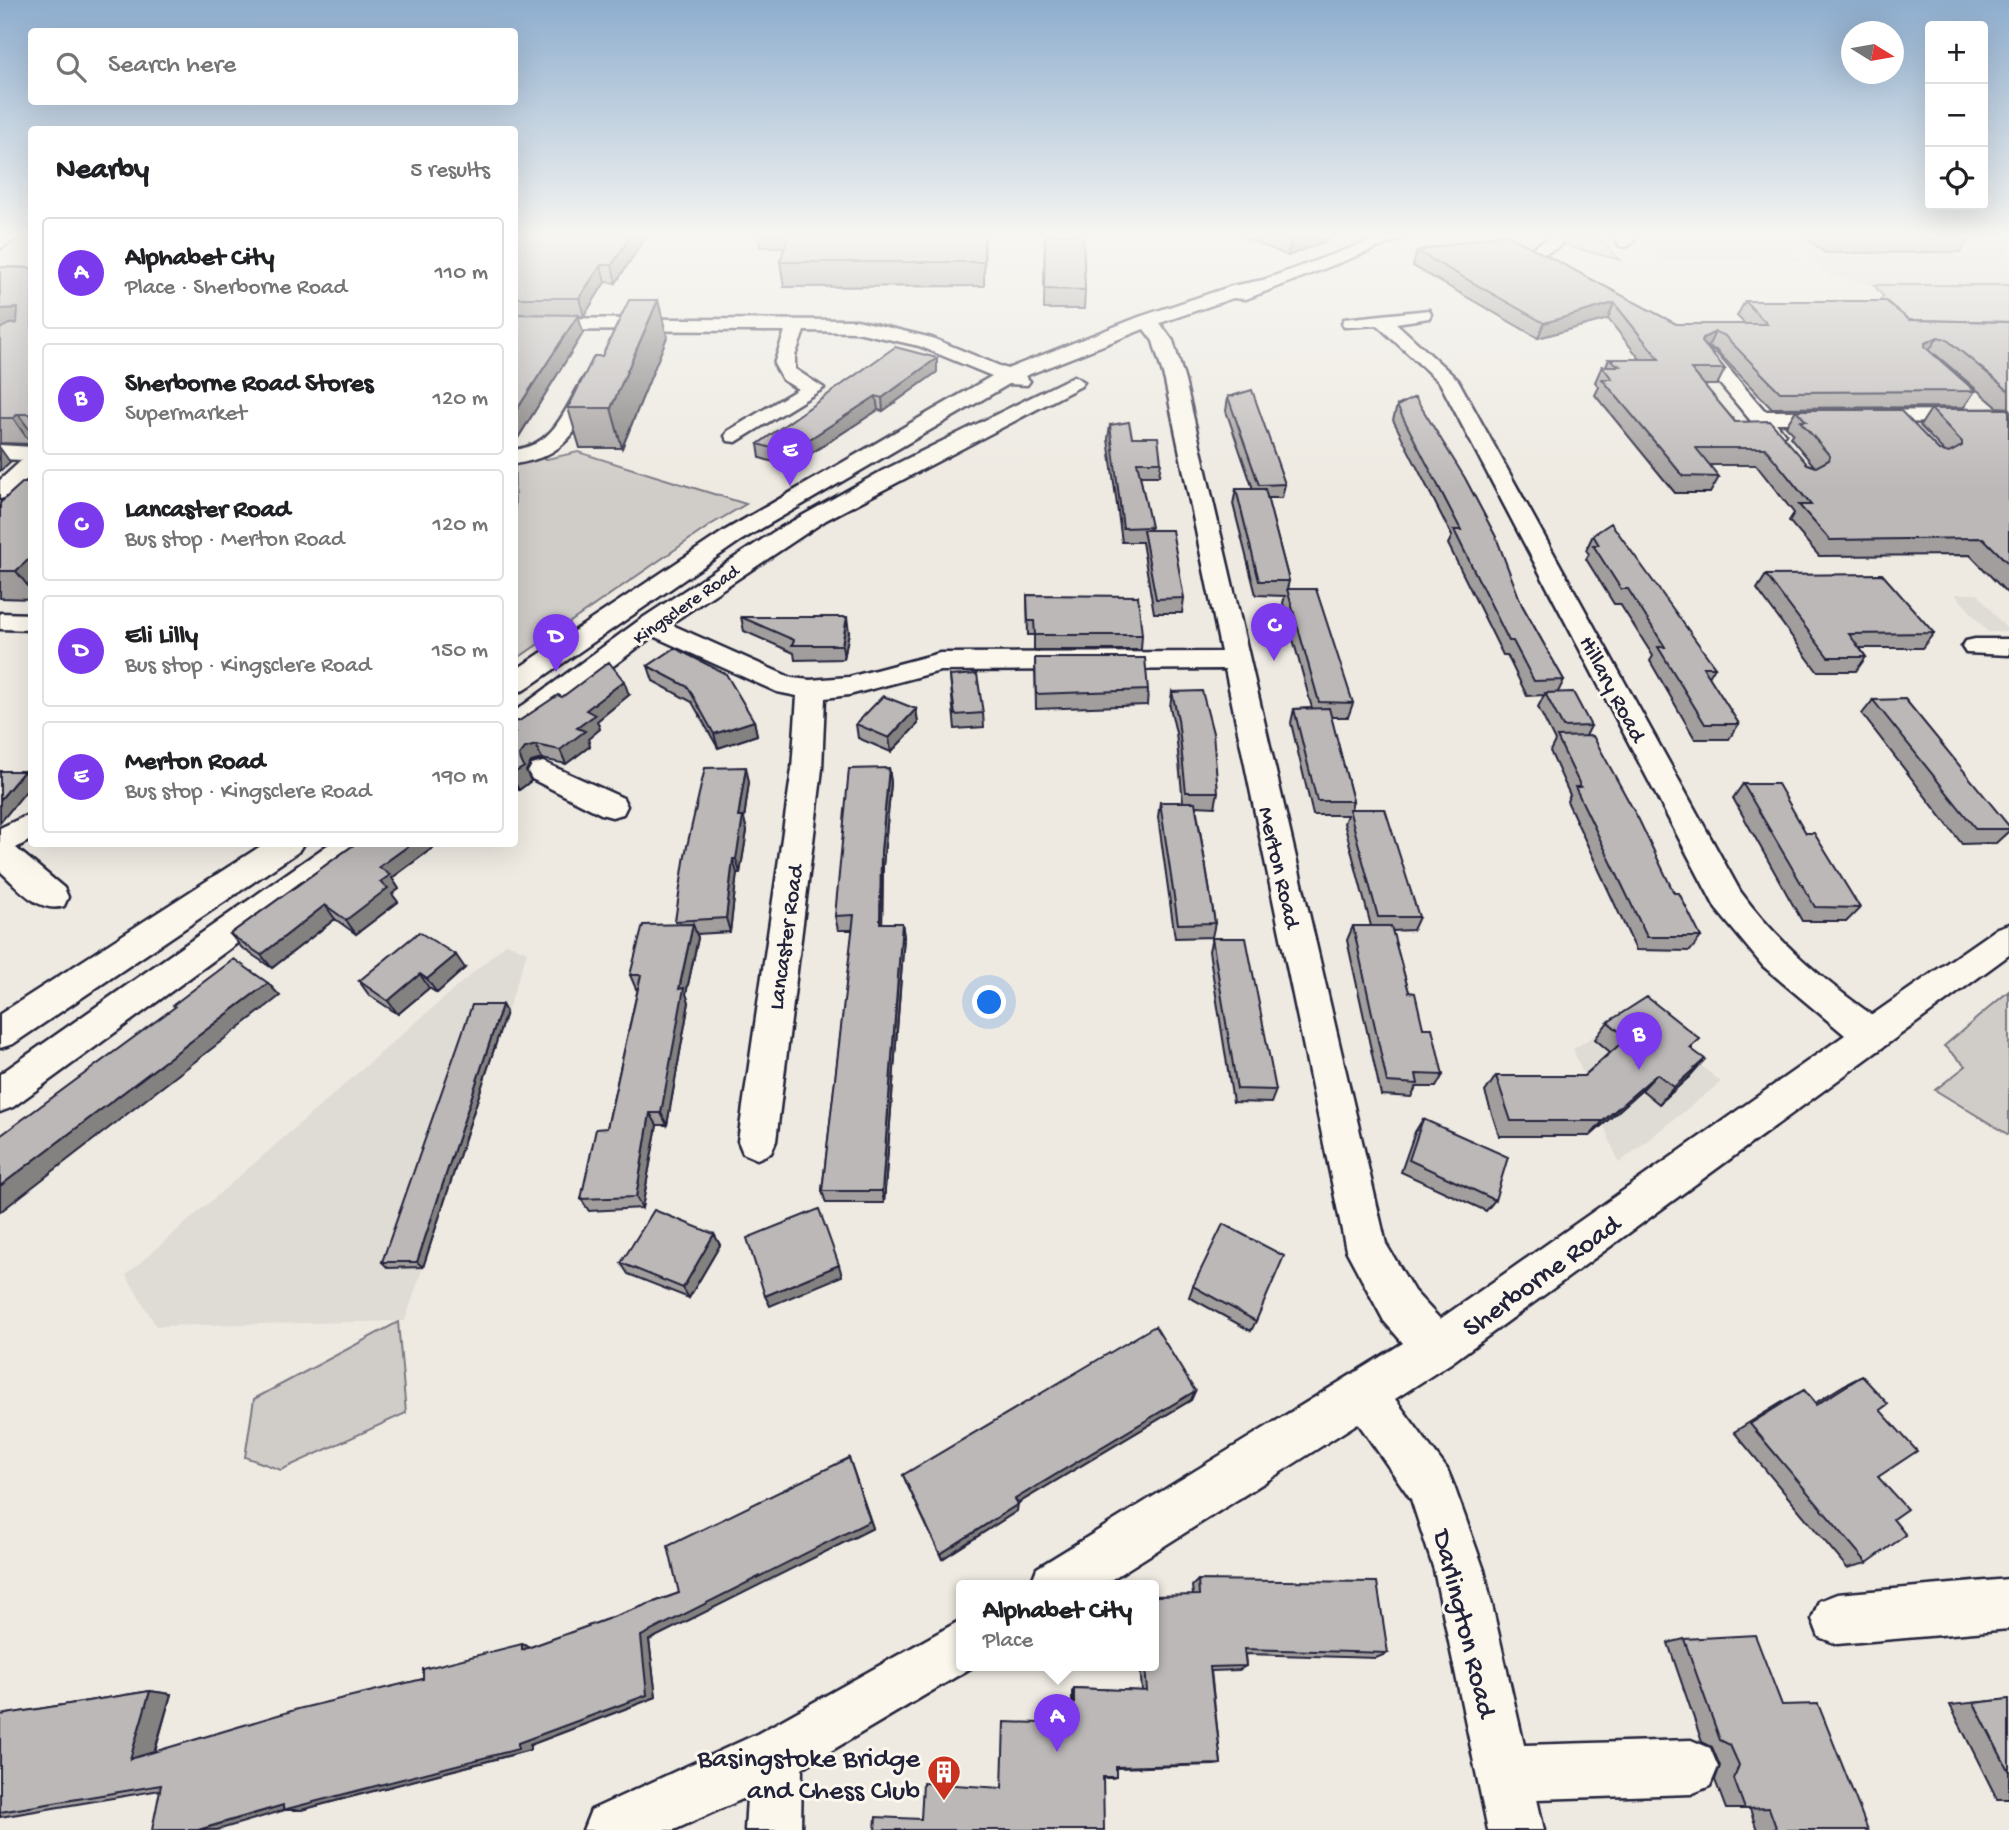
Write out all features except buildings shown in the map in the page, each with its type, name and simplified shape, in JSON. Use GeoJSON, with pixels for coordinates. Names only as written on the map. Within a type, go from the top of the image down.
{"type":"FeatureCollection","features":[{"type":"Feature","properties":{"kind":"street","name":"Kingsclere Road"},"geometry":{"type":"LineString","coordinates":[[518,681],[732,536],[832,477],[904,438],[925,433],[978,407],[1013,378],[1163,319]]}},
{"type":"Feature","properties":{"kind":"street"},"geometry":{"type":"LineString","coordinates":[[1352,323],[1386,319]]}},
{"type":"Feature","properties":{"kind":"street","name":"Hillary Road"},"geometry":{"type":"LineString","coordinates":[[1382,320],[1448,380],[1728,900],[1747,929],[1812,991],[1871,1034]]}},
{"type":"Feature","properties":{"kind":"street"},"geometry":{"type":"LineString","coordinates":[[518,324],[857,326],[900,335],[1013,378]]}},
{"type":"Feature","properties":{"kind":"street"},"geometry":{"type":"LineString","coordinates":[[797,324],[784,361],[784,371],[789,379],[814,388]]}},
{"type":"Feature","properties":{"kind":"street","name":"Merton Road"},"geometry":{"type":"LineString","coordinates":[[1150,324],[1166,345],[1181,407],[1234,660],[1367,1250],[1399,1306],[1436,1348]]}},
{"type":"Feature","properties":{"kind":"street"},"geometry":{"type":"LineString","coordinates":[[1124,333],[1154,349],[1169,365]]}},
{"type":"Feature","properties":{"kind":"street"},"geometry":{"type":"LineString","coordinates":[[1707,356],[1791,455]]}},
{"type":"Feature","properties":{"kind":"street"},"geometry":{"type":"LineString","coordinates":[[518,457],[529,457],[551,448],[562,436],[603,360]]}},
{"type":"Feature","properties":{"kind":"street"},"geometry":{"type":"LineString","coordinates":[[736,436],[836,376]]}},
{"type":"Feature","properties":{"kind":"street","name":"Kingsclere Road"},"geometry":{"type":"LineString","coordinates":[[518,723],[650,625],[783,536],[862,491],[1074,382]]}},
{"type":"Feature","properties":{"kind":"street"},"geometry":{"type":"LineString","coordinates":[[1969,397],[2000,416]]}},
{"type":"Feature","properties":{"kind":"street"},"geometry":{"type":"LineString","coordinates":[[1896,416],[1920,441]]}},
{"type":"Feature","properties":{"kind":"street"},"geometry":{"type":"LineString","coordinates":[[1760,417],[2000,416]]}},
{"type":"Feature","properties":{"kind":"street"},"geometry":{"type":"LineString","coordinates":[[0,453],[28,454]]}},
{"type":"Feature","properties":{"kind":"street"},"geometry":{"type":"LineString","coordinates":[[0,492],[28,467]]}},
{"type":"Feature","properties":{"kind":"street"},"geometry":{"type":"LineString","coordinates":[[832,477],[862,491]]}},
{"type":"Feature","properties":{"kind":"street"},"geometry":{"type":"LineString","coordinates":[[0,621],[28,622]]}},
{"type":"Feature","properties":{"kind":"street"},"geometry":{"type":"LineString","coordinates":[[650,625],[787,686],[811,691],[852,687],[922,664],[940,662],[1234,660]]}},
{"type":"Feature","properties":{"kind":"street"},"geometry":{"type":"LineString","coordinates":[[1975,647],[2009,647]]}},
{"type":"Feature","properties":{"kind":"street","name":"Lancaster Road"},"geometry":{"type":"LineString","coordinates":[[757,1141],[807,769],[811,691]]}},
{"type":"Feature","properties":{"kind":"street"},"geometry":{"type":"LineString","coordinates":[[543,772],[615,804]]}},
{"type":"Feature","properties":{"kind":"street"},"geometry":{"type":"LineString","coordinates":[[0,843],[28,826]]}},
{"type":"Feature","properties":{"kind":"street"},"geometry":{"type":"LineString","coordinates":[[0,1032],[283,847]]}},
{"type":"Feature","properties":{"kind":"street"},"geometry":{"type":"LineString","coordinates":[[0,1095],[347,847]]}},
{"type":"Feature","properties":{"kind":"street"},"geometry":{"type":"LineString","coordinates":[[0,853],[52,897]]}},
{"type":"Feature","properties":{"kind":"street","name":"Sherborne Road"},"geometry":{"type":"LineString","coordinates":[[1064,1580],[1284,1440],[1365,1395],[1436,1348],[2009,937]]}},
{"type":"Feature","properties":{"kind":"street"},"geometry":{"type":"LineString","coordinates":[[112,961],[149,989]]}},
{"type":"Feature","properties":{"kind":"street","name":"Darlington Road"},"geometry":{"type":"LineString","coordinates":[[1365,1395],[1430,1486],[1459,1570],[1516,1830]]}},
{"type":"Feature","properties":{"kind":"street"},"geometry":{"type":"LineString","coordinates":[[1838,1619],[2009,1604]]}},
{"type":"Feature","properties":{"kind":"street"},"geometry":{"type":"LineString","coordinates":[[611,1830],[717,1783],[776,1753],[956,1648]]}},
{"type":"Feature","properties":{"kind":"street"},"geometry":{"type":"LineString","coordinates":[[773,1830],[776,1753]]}},
{"type":"Feature","properties":{"kind":"street"},"geometry":{"type":"LineString","coordinates":[[1503,1773],[1691,1767]]}},
{"type":"Feature","properties":{"kind":"shaded area"},"geometry":{"type":"Polygon","coordinates":[[[1893,319],[2009,319],[2009,323],[1893,319]]]}},
{"type":"Feature","properties":{"kind":"shaded area"},"geometry":{"type":"Polygon","coordinates":[[[578,452],[746,504],[712,524],[518,658],[518,459],[547,459],[578,452]]]}},
{"type":"Feature","properties":{"kind":"shaded area"},"geometry":{"type":"Polygon","coordinates":[[[1955,594],[1978,594],[2009,632],[1988,632],[1955,594]]]}},
{"type":"Feature","properties":{"kind":"shaded area"},"geometry":{"type":"Polygon","coordinates":[[[507,943],[527,952],[405,1321],[156,1326],[126,1275],[507,943]]]}},
{"type":"Feature","properties":{"kind":"shaded area"},"geometry":{"type":"Polygon","coordinates":[[[2009,991],[2009,1135],[1935,1090],[1966,1066],[1944,1046],[2009,991]]]}},
{"type":"Feature","properties":{"kind":"shaded area"},"geometry":{"type":"Polygon","coordinates":[[[1634,1011],[1721,1082],[1619,1163],[1573,1049],[1634,1011]]]}},
{"type":"Feature","properties":{"kind":"shaded area"},"geometry":{"type":"Polygon","coordinates":[[[398,1322],[406,1413],[281,1470],[245,1457],[254,1399],[398,1322]]]}},
{"type":"Feature","properties":{"kind":"place","name":"Merton Road"},"geometry":{"type":"Point","coordinates":[790,486]}},
{"type":"Feature","properties":{"kind":"place","name":"Lancaster Road"},"geometry":{"type":"Point","coordinates":[1274,661]}},
{"type":"Feature","properties":{"kind":"place","name":"Eli Lilly"},"geometry":{"type":"Point","coordinates":[556,672]}},
{"type":"Feature","properties":{"kind":"place","name":"Sherborne Road Stores"},"geometry":{"type":"Point","coordinates":[1639,1070]}},
{"type":"Feature","properties":{"kind":"place","name":"Alphabet City"},"geometry":{"type":"Point","coordinates":[1057,1752]}},
{"type":"Feature","properties":{"kind":"place","name":"Basingstoke Bridge and Chess Club"},"geometry":{"type":"Point","coordinates":[944,1802]}}]}
